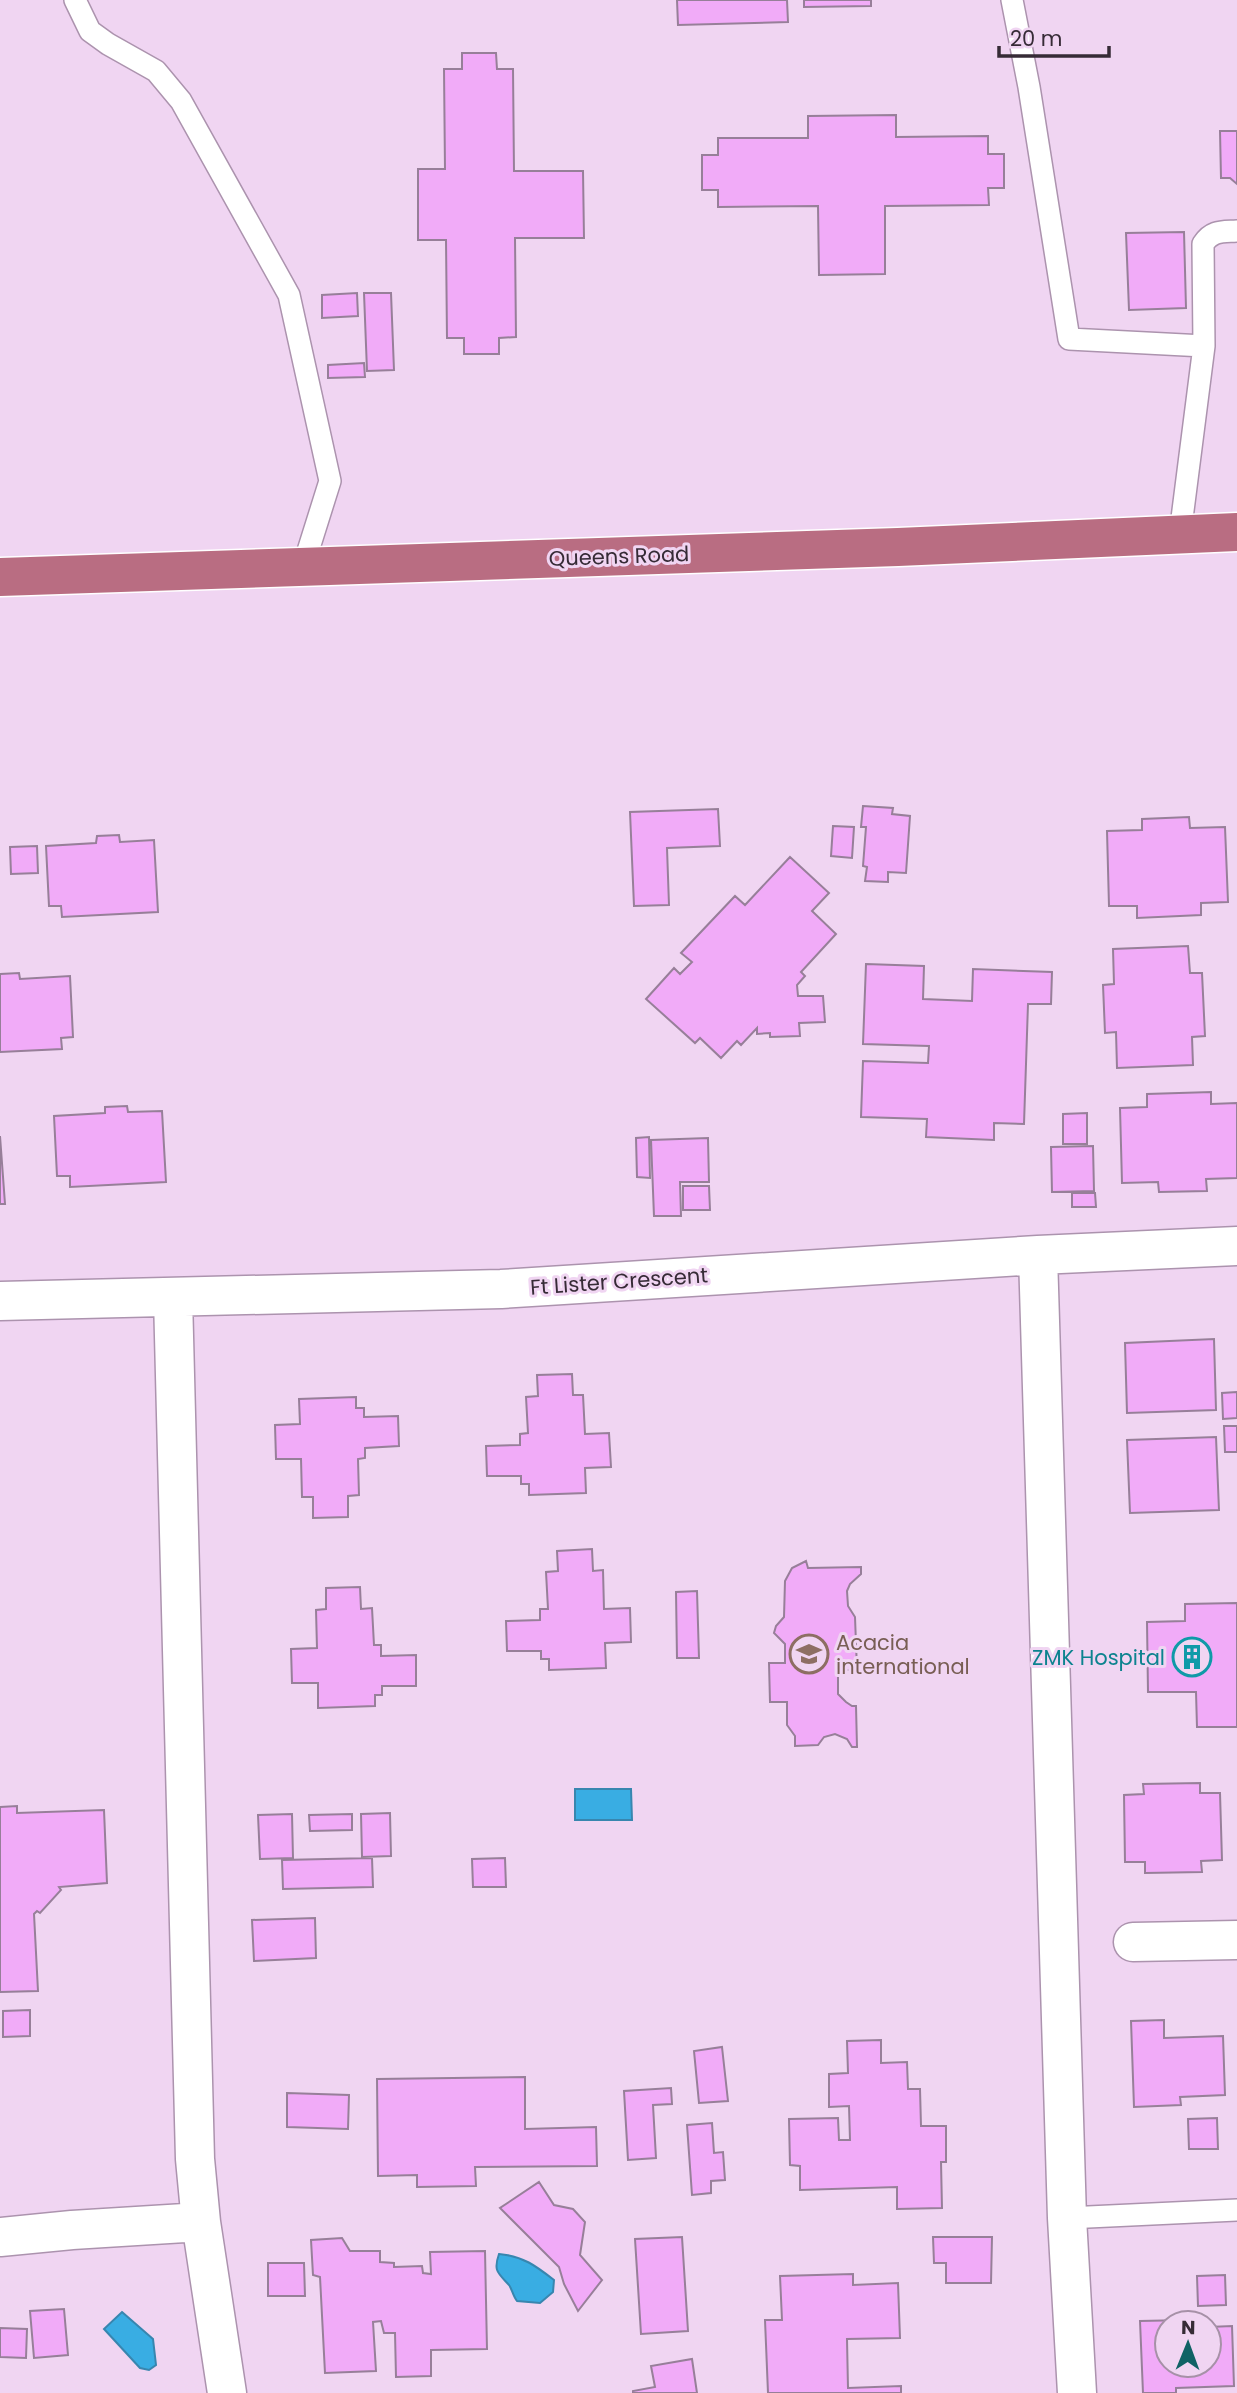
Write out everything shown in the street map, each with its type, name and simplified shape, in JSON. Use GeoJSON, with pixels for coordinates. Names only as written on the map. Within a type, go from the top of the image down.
{"type":"FeatureCollection","features":[{"type":"Feature","properties":{"kind":"highway","name":"Queens Road"},"geometry":{"type":"LineString","coordinates":[[0,577],[898,547],[1237,532]]}},
{"type":"Feature","properties":{"kind":"street","name":"Ft Lister Crescent"},"geometry":{"type":"LineString","coordinates":[[0,1301],[501,1289],[1038,1255],[1237,1246]]}},
{"type":"Feature","properties":{"kind":"street"},"geometry":{"type":"LineString","coordinates":[[1038,1255],[1068,2218],[1077,2393]]}},
{"type":"Feature","properties":{"kind":"street"},"geometry":{"type":"LineString","coordinates":[[173,1297],[195,2159],[201,2221],[227,2393]]}},
{"type":"Feature","properties":{"kind":"street"},"geometry":{"type":"LineString","coordinates":[[1133,1941],[1237,1940]]}},
{"type":"Feature","properties":{"kind":"street"},"geometry":{"type":"LineString","coordinates":[[0,2237],[201,2221]]}},
{"type":"Feature","properties":{"kind":"lane"},"geometry":{"type":"LineString","coordinates":[[75,0],[90,31],[156,71],[181,101],[289,295],[330,481],[303,567]]}},
{"type":"Feature","properties":{"kind":"lane"},"geometry":{"type":"LineString","coordinates":[[1013,0],[1069,339],[1204,346]]}},
{"type":"Feature","properties":{"kind":"lane"},"geometry":{"type":"LineString","coordinates":[[1180,534],[1204,346],[1203,244],[1208,236],[1216,232],[1237,232]]}},
{"type":"Feature","properties":{"kind":"lane"},"geometry":{"type":"LineString","coordinates":[[1068,2218],[1237,2210]]}},
{"type":"Feature","properties":{"kind":"water"},"geometry":{"type":"Polygon","coordinates":[[[575,1789],[631,1789],[632,1820],[575,1820],[575,1789]]]}},
{"type":"Feature","properties":{"kind":"water"},"geometry":{"type":"Polygon","coordinates":[[[499,2254],[522,2259],[541,2270],[554,2280],[553,2292],[540,2303],[517,2301],[498,2271],[496,2264],[499,2254]]]}},
{"type":"Feature","properties":{"kind":"water"},"geometry":{"type":"Polygon","coordinates":[[[122,2312],[153,2339],[156,2365],[149,2370],[140,2368],[104,2329],[122,2312]]]}},
{"type":"Feature","properties":{"kind":"building"},"geometry":{"type":"Polygon","coordinates":[[[677,0],[787,0],[788,22],[678,25],[677,0]]]}},
{"type":"Feature","properties":{"kind":"building"},"geometry":{"type":"Polygon","coordinates":[[[804,0],[871,0],[871,6],[804,7],[804,0]]]}},
{"type":"Feature","properties":{"kind":"building"},"geometry":{"type":"Polygon","coordinates":[[[462,53],[496,53],[497,69],[513,69],[514,171],[583,171],[584,238],[515,238],[516,337],[499,338],[499,354],[464,354],[464,338],[447,338],[446,240],[418,240],[418,169],[445,169],[444,69],[462,69],[462,53]]]}},
{"type":"Feature","properties":{"kind":"building"},"geometry":{"type":"Polygon","coordinates":[[[896,115],[896,137],[988,136],[988,154],[1004,154],[1004,188],[988,188],[989,205],[885,206],[885,274],[819,275],[818,206],[718,207],[718,190],[702,190],[702,155],[718,155],[718,138],[808,138],[808,116],[896,115]]]}},
{"type":"Feature","properties":{"kind":"building"},"geometry":{"type":"Polygon","coordinates":[[[1220,131],[1237,131],[1237,184],[1230,178],[1221,178],[1220,131]]]}},
{"type":"Feature","properties":{"kind":"building"},"geometry":{"type":"Polygon","coordinates":[[[1184,232],[1186,308],[1129,310],[1126,233],[1184,232]]]}},
{"type":"Feature","properties":{"kind":"building"},"geometry":{"type":"Polygon","coordinates":[[[357,293],[358,316],[322,318],[322,295],[357,293]]]}},
{"type":"Feature","properties":{"kind":"building"},"geometry":{"type":"Polygon","coordinates":[[[364,293],[391,293],[394,370],[367,371],[364,293]]]}},
{"type":"Feature","properties":{"kind":"building"},"geometry":{"type":"Polygon","coordinates":[[[364,363],[365,377],[328,378],[328,365],[364,363]]]}},
{"type":"Feature","properties":{"kind":"building"},"geometry":{"type":"Polygon","coordinates":[[[863,806],[893,808],[892,814],[910,816],[906,873],[888,872],[888,882],[865,881],[867,867],[863,866],[866,827],[861,827],[863,806]]]}},
{"type":"Feature","properties":{"kind":"building"},"geometry":{"type":"Polygon","coordinates":[[[718,809],[720,846],[667,848],[669,905],[634,906],[630,812],[718,809]]]}},
{"type":"Feature","properties":{"kind":"building"},"geometry":{"type":"Polygon","coordinates":[[[1189,817],[1190,828],[1225,827],[1228,902],[1201,903],[1201,915],[1137,918],[1137,906],[1109,906],[1107,831],[1142,830],[1142,819],[1189,817]]]}},
{"type":"Feature","properties":{"kind":"building"},"geometry":{"type":"Polygon","coordinates":[[[833,826],[854,827],[852,858],[831,856],[833,826]]]}},
{"type":"Feature","properties":{"kind":"building"},"geometry":{"type":"Polygon","coordinates":[[[119,835],[120,842],[154,840],[158,912],[62,917],[61,906],[49,906],[46,846],[96,843],[97,836],[119,835]]]}},
{"type":"Feature","properties":{"kind":"building"},"geometry":{"type":"Polygon","coordinates":[[[37,846],[38,873],[11,874],[10,847],[37,846]]]}},
{"type":"Feature","properties":{"kind":"building"},"geometry":{"type":"Polygon","coordinates":[[[790,857],[829,893],[812,911],[836,934],[801,972],[805,976],[797,985],[798,996],[823,996],[825,1022],[799,1023],[800,1036],[770,1037],[770,1033],[757,1034],[757,1028],[741,1045],[737,1041],[721,1058],[700,1038],[695,1043],[646,999],[674,968],[680,974],[692,962],[681,953],[735,896],[745,905],[790,857]]]}},
{"type":"Feature","properties":{"kind":"building"},"geometry":{"type":"Polygon","coordinates":[[[1188,946],[1190,973],[1202,973],[1205,1036],[1192,1037],[1193,1065],[1117,1068],[1116,1032],[1105,1033],[1103,985],[1114,984],[1113,949],[1188,946]]]}},
{"type":"Feature","properties":{"kind":"building"},"geometry":{"type":"Polygon","coordinates":[[[866,964],[924,966],[923,999],[972,1001],[973,969],[1052,972],[1051,1004],[1028,1004],[1024,1124],[994,1123],[994,1140],[926,1137],[927,1119],[861,1117],[863,1061],[928,1063],[929,1046],[863,1044],[866,964]]]}},
{"type":"Feature","properties":{"kind":"building"},"geometry":{"type":"Polygon","coordinates":[[[19,973],[20,979],[70,976],[73,1037],[61,1038],[62,1049],[0,1052],[0,974],[19,973]]]}},
{"type":"Feature","properties":{"kind":"building"},"geometry":{"type":"Polygon","coordinates":[[[1211,1092],[1211,1104],[1237,1103],[1237,1178],[1206,1179],[1207,1191],[1159,1192],[1158,1182],[1122,1183],[1120,1108],[1147,1107],[1147,1094],[1211,1092]]]}},
{"type":"Feature","properties":{"kind":"building"},"geometry":{"type":"Polygon","coordinates":[[[127,1106],[128,1112],[162,1111],[166,1182],[70,1187],[70,1176],[57,1176],[54,1116],[105,1113],[105,1107],[127,1106]]]}},
{"type":"Feature","properties":{"kind":"building"},"geometry":{"type":"Polygon","coordinates":[[[1087,1113],[1087,1144],[1063,1144],[1063,1114],[1087,1113]]]}},
{"type":"Feature","properties":{"kind":"building"},"geometry":{"type":"Polygon","coordinates":[[[0,1136],[5,1204],[0,1204],[0,1136]]]}},
{"type":"Feature","properties":{"kind":"building"},"geometry":{"type":"Polygon","coordinates":[[[649,1137],[650,1178],[637,1177],[636,1138],[649,1137]]]}},
{"type":"Feature","properties":{"kind":"building"},"geometry":{"type":"Polygon","coordinates":[[[708,1138],[709,1182],[680,1182],[681,1216],[654,1216],[651,1140],[708,1138]]]}},
{"type":"Feature","properties":{"kind":"building"},"geometry":{"type":"Polygon","coordinates":[[[1093,1146],[1094,1191],[1052,1192],[1051,1147],[1093,1146]]]}},
{"type":"Feature","properties":{"kind":"building"},"geometry":{"type":"Polygon","coordinates":[[[683,1186],[709,1186],[710,1210],[683,1210],[683,1186]]]}},
{"type":"Feature","properties":{"kind":"building"},"geometry":{"type":"Polygon","coordinates":[[[1072,1193],[1095,1193],[1096,1207],[1072,1207],[1072,1193]]]}},
{"type":"Feature","properties":{"kind":"building"},"geometry":{"type":"Polygon","coordinates":[[[1214,1339],[1216,1410],[1127,1413],[1125,1343],[1214,1339]]]}},
{"type":"Feature","properties":{"kind":"building"},"geometry":{"type":"Polygon","coordinates":[[[572,1374],[573,1395],[583,1395],[585,1434],[609,1433],[611,1467],[585,1468],[586,1493],[529,1495],[529,1484],[521,1484],[521,1476],[487,1476],[486,1446],[520,1445],[520,1434],[528,1433],[526,1397],[538,1396],[537,1375],[572,1374]]]}},
{"type":"Feature","properties":{"kind":"building"},"geometry":{"type":"Polygon","coordinates":[[[1237,1392],[1237,1418],[1223,1419],[1222,1393],[1237,1392]]]}},
{"type":"Feature","properties":{"kind":"building"},"geometry":{"type":"Polygon","coordinates":[[[356,1397],[356,1408],[364,1408],[364,1417],[398,1416],[399,1446],[365,1448],[365,1458],[358,1459],[359,1495],[348,1496],[348,1517],[313,1518],[313,1497],[302,1497],[301,1459],[276,1459],[275,1425],[300,1424],[299,1399],[356,1397]]]}},
{"type":"Feature","properties":{"kind":"building"},"geometry":{"type":"Polygon","coordinates":[[[1224,1426],[1237,1426],[1237,1452],[1225,1452],[1224,1426]]]}},
{"type":"Feature","properties":{"kind":"building"},"geometry":{"type":"Polygon","coordinates":[[[1216,1437],[1219,1510],[1130,1513],[1127,1440],[1216,1437]]]}},
{"type":"Feature","properties":{"kind":"building"},"geometry":{"type":"Polygon","coordinates":[[[592,1549],[593,1571],[603,1570],[604,1609],[630,1608],[631,1642],[605,1643],[606,1668],[549,1670],[549,1659],[541,1659],[541,1651],[507,1651],[506,1621],[540,1620],[540,1609],[548,1609],[546,1572],[558,1571],[557,1551],[592,1549]]]}},
{"type":"Feature","properties":{"kind":"building"},"geometry":{"type":"Polygon","coordinates":[[[806,1561],[808,1568],[861,1567],[861,1574],[850,1584],[847,1591],[848,1606],[855,1617],[857,1670],[838,1670],[838,1694],[852,1706],[856,1706],[857,1747],[852,1747],[847,1739],[835,1734],[824,1737],[818,1745],[795,1746],[795,1736],[787,1725],[787,1702],[770,1702],[769,1663],[785,1663],[785,1644],[774,1633],[784,1617],[785,1581],[792,1568],[806,1561]]]}},
{"type":"Feature","properties":{"kind":"building"},"geometry":{"type":"Polygon","coordinates":[[[360,1587],[361,1609],[372,1608],[374,1645],[381,1645],[381,1656],[416,1655],[416,1686],[382,1686],[382,1695],[375,1695],[375,1706],[318,1708],[318,1683],[292,1683],[291,1649],[317,1648],[316,1610],[326,1609],[326,1588],[360,1587]]]}},
{"type":"Feature","properties":{"kind":"building"},"geometry":{"type":"Polygon","coordinates":[[[697,1591],[699,1658],[677,1658],[676,1592],[697,1591]]]}},
{"type":"Feature","properties":{"kind":"building","name":"ZMK Hospital"},"geometry":{"type":"Polygon","coordinates":[[[1237,1603],[1237,1727],[1197,1727],[1196,1692],[1148,1692],[1147,1622],[1185,1621],[1185,1604],[1237,1603]]]}},
{"type":"Feature","properties":{"kind":"building"},"geometry":{"type":"Polygon","coordinates":[[[1200,1783],[1200,1793],[1220,1793],[1222,1860],[1201,1861],[1202,1872],[1145,1873],[1145,1862],[1125,1862],[1124,1795],[1144,1794],[1143,1784],[1200,1783]]]}},
{"type":"Feature","properties":{"kind":"building"},"geometry":{"type":"Polygon","coordinates":[[[17,1806],[17,1813],[104,1810],[107,1883],[59,1887],[61,1890],[40,1913],[37,1911],[34,1914],[38,1991],[0,1992],[0,1807],[17,1806]]]}},
{"type":"Feature","properties":{"kind":"building"},"geometry":{"type":"Polygon","coordinates":[[[390,1813],[391,1856],[362,1857],[361,1814],[390,1813]]]}},
{"type":"Feature","properties":{"kind":"building"},"geometry":{"type":"Polygon","coordinates":[[[292,1814],[293,1858],[260,1859],[258,1815],[292,1814]]]}},
{"type":"Feature","properties":{"kind":"building"},"geometry":{"type":"Polygon","coordinates":[[[352,1814],[352,1830],[310,1831],[309,1815],[352,1814]]]}},
{"type":"Feature","properties":{"kind":"building"},"geometry":{"type":"Polygon","coordinates":[[[372,1858],[373,1887],[283,1889],[282,1860],[372,1858]]]}},
{"type":"Feature","properties":{"kind":"building"},"geometry":{"type":"Polygon","coordinates":[[[505,1858],[506,1887],[473,1887],[472,1859],[505,1858]]]}},
{"type":"Feature","properties":{"kind":"building"},"geometry":{"type":"Polygon","coordinates":[[[315,1918],[316,1958],[254,1961],[252,1920],[315,1918]]]}},
{"type":"Feature","properties":{"kind":"building"},"geometry":{"type":"Polygon","coordinates":[[[30,2010],[30,2036],[3,2037],[3,2011],[30,2010]]]}},
{"type":"Feature","properties":{"kind":"building"},"geometry":{"type":"Polygon","coordinates":[[[1164,2020],[1164,2038],[1223,2036],[1225,2095],[1180,2097],[1181,2105],[1134,2107],[1131,2021],[1164,2020]]]}},
{"type":"Feature","properties":{"kind":"building"},"geometry":{"type":"Polygon","coordinates":[[[881,2040],[881,2063],[907,2062],[908,2089],[920,2089],[921,2126],[946,2126],[946,2162],[941,2162],[942,2208],[897,2209],[897,2187],[800,2190],[800,2166],[790,2165],[789,2119],[838,2118],[839,2140],[850,2140],[849,2106],[829,2107],[829,2074],[848,2073],[847,2041],[881,2040]]]}},
{"type":"Feature","properties":{"kind":"building"},"geometry":{"type":"Polygon","coordinates":[[[722,2047],[728,2101],[699,2103],[694,2051],[722,2047]]]}},
{"type":"Feature","properties":{"kind":"building"},"geometry":{"type":"Polygon","coordinates":[[[525,2077],[525,2129],[596,2127],[597,2166],[475,2167],[476,2186],[417,2187],[417,2175],[378,2176],[377,2079],[525,2077]]]}},
{"type":"Feature","properties":{"kind":"building"},"geometry":{"type":"Polygon","coordinates":[[[671,2088],[672,2104],[653,2105],[656,2158],[628,2160],[624,2091],[671,2088]]]}},
{"type":"Feature","properties":{"kind":"building"},"geometry":{"type":"Polygon","coordinates":[[[287,2093],[349,2095],[348,2129],[287,2127],[287,2093]]]}},
{"type":"Feature","properties":{"kind":"building"},"geometry":{"type":"Polygon","coordinates":[[[1217,2118],[1218,2149],[1189,2149],[1188,2119],[1217,2118]]]}},
{"type":"Feature","properties":{"kind":"building"},"geometry":{"type":"Polygon","coordinates":[[[712,2123],[714,2153],[723,2152],[725,2180],[711,2181],[711,2193],[692,2195],[687,2125],[712,2123]]]}},
{"type":"Feature","properties":{"kind":"building"},"geometry":{"type":"Polygon","coordinates":[[[539,2182],[554,2205],[573,2209],[585,2222],[580,2255],[602,2280],[578,2311],[564,2284],[559,2267],[500,2208],[539,2182]]]}},
{"type":"Feature","properties":{"kind":"building"},"geometry":{"type":"Polygon","coordinates":[[[682,2237],[688,2331],[641,2334],[635,2239],[682,2237]]]}},
{"type":"Feature","properties":{"kind":"building"},"geometry":{"type":"Polygon","coordinates":[[[933,2237],[992,2237],[991,2283],[946,2283],[946,2263],[934,2263],[933,2237]]]}},
{"type":"Feature","properties":{"kind":"building"},"geometry":{"type":"Polygon","coordinates":[[[342,2238],[350,2251],[380,2251],[380,2262],[394,2263],[394,2267],[422,2266],[423,2273],[431,2274],[430,2252],[485,2251],[487,2349],[431,2350],[431,2376],[396,2377],[395,2333],[384,2333],[381,2321],[373,2322],[376,2371],[325,2373],[320,2277],[313,2275],[311,2240],[342,2238]]]}},
{"type":"Feature","properties":{"kind":"building"},"geometry":{"type":"Polygon","coordinates":[[[268,2263],[304,2263],[305,2296],[268,2296],[268,2263]]]}},
{"type":"Feature","properties":{"kind":"building"},"geometry":{"type":"Polygon","coordinates":[[[853,2274],[853,2285],[898,2283],[900,2338],[847,2339],[848,2388],[901,2386],[901,2393],[768,2393],[765,2320],[782,2320],[780,2276],[853,2274]]]}},
{"type":"Feature","properties":{"kind":"building"},"geometry":{"type":"Polygon","coordinates":[[[1225,2275],[1226,2305],[1198,2306],[1197,2276],[1225,2275]]]}},
{"type":"Feature","properties":{"kind":"building"},"geometry":{"type":"Polygon","coordinates":[[[64,2309],[68,2355],[34,2358],[30,2311],[64,2309]]]}},
{"type":"Feature","properties":{"kind":"building"},"geometry":{"type":"Polygon","coordinates":[[[1140,2321],[1153,2321],[1153,2379],[1223,2379],[1223,2326],[1232,2326],[1234,2386],[1176,2388],[1176,2393],[1143,2393],[1140,2321]]]}},
{"type":"Feature","properties":{"kind":"building"},"geometry":{"type":"Polygon","coordinates":[[[0,2328],[27,2329],[26,2358],[0,2357],[0,2328]]]}},
{"type":"Feature","properties":{"kind":"building"},"geometry":{"type":"Polygon","coordinates":[[[692,2359],[697,2393],[633,2393],[655,2387],[651,2366],[692,2359]]]}},
{"type":"Feature","properties":{"kind":"place","name":"Acacia international"},"geometry":{"type":"Point","coordinates":[809,1654]}},
{"type":"Feature","properties":{"kind":"place","name":"ZMK Hospital"},"geometry":{"type":"Point","coordinates":[1192,1657]}}]}
